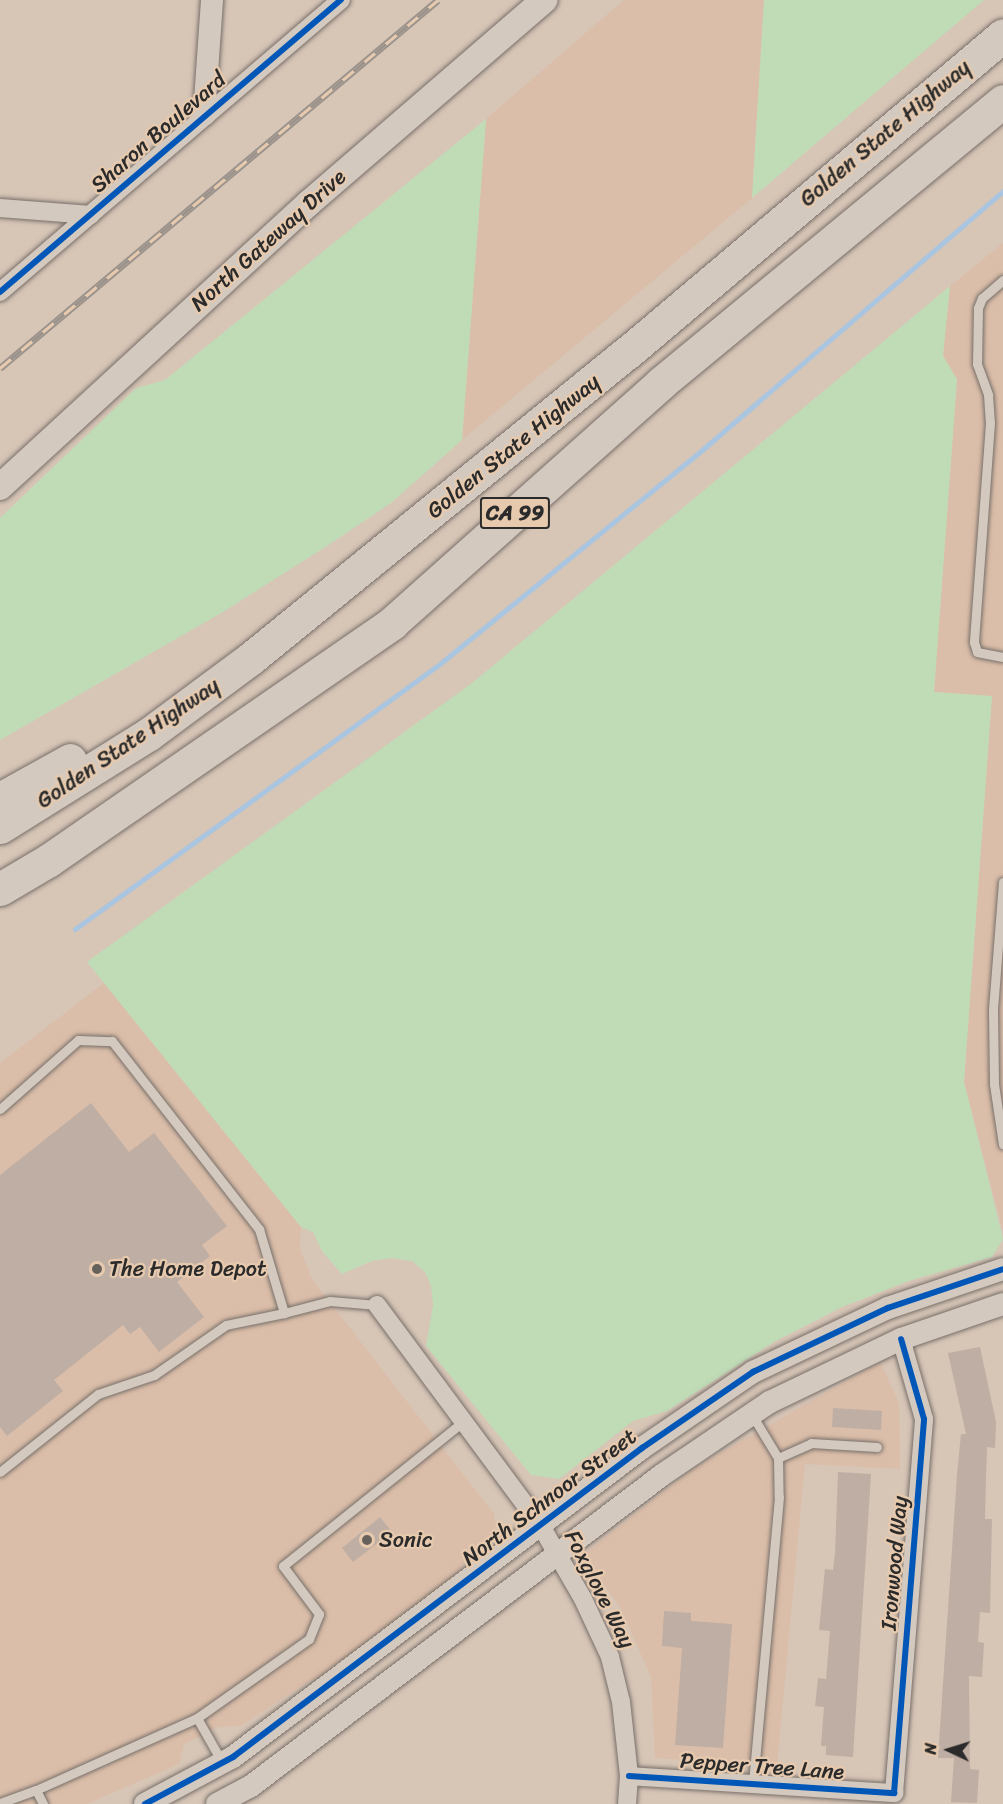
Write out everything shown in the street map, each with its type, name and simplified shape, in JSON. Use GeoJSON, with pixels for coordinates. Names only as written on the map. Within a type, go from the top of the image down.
{"type":"FeatureCollection","features":[{"type":"Feature","properties":{"kind":"highway","name":"Golden State Highway"},"geometry":{"type":"LineString","coordinates":[[0,827],[149,734],[250,659],[618,360],[1003,35]]}},
{"type":"Feature","properties":{"kind":"highway","name":"Golden State Highway"},"geometry":{"type":"LineString","coordinates":[[0,889],[49,860],[392,623],[662,383],[1003,101]]}},
{"type":"Feature","properties":{"kind":"highway"},"geometry":{"type":"LineString","coordinates":[[0,799],[250,659]]}},
{"type":"Feature","properties":{"kind":"main road","name":"North Gateway Drive"},"geometry":{"type":"LineString","coordinates":[[0,487],[309,203],[544,0]]}},
{"type":"Feature","properties":{"kind":"street"},"geometry":{"type":"LineString","coordinates":[[204,115],[212,0]]}},
{"type":"Feature","properties":{"kind":"street","name":"Sharon Boulevard"},"geometry":{"type":"LineString","coordinates":[[0,292],[341,0]]}},
{"type":"Feature","properties":{"kind":"street"},"geometry":{"type":"LineString","coordinates":[[0,208],[90,215]]}},
{"type":"Feature","properties":{"kind":"street","name":"North Schnoor Street"},"geometry":{"type":"LineString","coordinates":[[145,1804],[222,1763],[304,1704],[642,1448],[753,1372],[888,1308],[1003,1269]]}},
{"type":"Feature","properties":{"kind":"street"},"geometry":{"type":"LineString","coordinates":[[224,1803],[251,1786],[662,1475],[752,1415],[901,1339],[1003,1304]]}},
{"type":"Feature","properties":{"kind":"street","name":"Foxglove Way"},"geometry":{"type":"LineString","coordinates":[[377,1305],[541,1526],[559,1555],[610,1657],[621,1702],[628,1776],[627,1804]]}},
{"type":"Feature","properties":{"kind":"street","name":"Ironwood Way"},"geometry":{"type":"LineString","coordinates":[[894,1793],[924,1419],[901,1339]]}},
{"type":"Feature","properties":{"kind":"street"},"geometry":{"type":"LineString","coordinates":[[224,1803],[237,1778],[296,1736],[304,1704]]}},
{"type":"Feature","properties":{"kind":"street","name":"Pepper Tree Lane"},"geometry":{"type":"LineString","coordinates":[[628,1776],[753,1782],[894,1793]]}},
{"type":"Feature","properties":{"kind":"lane"},"geometry":{"type":"LineString","coordinates":[[1003,280],[982,298],[978,309],[977,364],[988,395],[990,423],[974,642],[977,652],[1003,657]]}},
{"type":"Feature","properties":{"kind":"lane"},"geometry":{"type":"LineString","coordinates":[[1003,882],[993,1010],[994,1084],[1003,1144]]}},
{"type":"Feature","properties":{"kind":"lane"},"geometry":{"type":"LineString","coordinates":[[0,1109],[78,1040],[112,1041],[259,1229],[284,1313]]}},
{"type":"Feature","properties":{"kind":"lane"},"geometry":{"type":"LineString","coordinates":[[0,1472],[98,1394],[154,1375],[226,1325],[330,1301],[377,1305]]}},
{"type":"Feature","properties":{"kind":"lane"},"geometry":{"type":"LineString","coordinates":[[752,1415],[778,1458],[779,1497],[753,1782]]}},
{"type":"Feature","properties":{"kind":"lane"},"geometry":{"type":"LineString","coordinates":[[0,1803],[36,1790],[196,1718],[309,1639],[320,1614],[283,1566],[463,1422]]}},
{"type":"Feature","properties":{"kind":"lane"},"geometry":{"type":"LineString","coordinates":[[778,1458],[811,1443],[877,1447]]}},
{"type":"Feature","properties":{"kind":"lane"},"geometry":{"type":"LineString","coordinates":[[196,1718],[222,1763]]}},
{"type":"Feature","properties":{"kind":"lane"},"geometry":{"type":"LineString","coordinates":[[36,1790],[43,1804]]}},
{"type":"Feature","properties":{"kind":"shaded area"},"geometry":{"type":"Polygon","coordinates":[[[624,0],[764,0],[752,198],[462,440],[486,119],[624,0]]]}},
{"type":"Feature","properties":{"kind":"shaded area"},"geometry":{"type":"Polygon","coordinates":[[[1003,243],[1003,1231],[964,1082],[992,696],[934,692],[957,380],[943,356],[950,286],[1003,243]]]}},
{"type":"Feature","properties":{"kind":"shaded area"},"geometry":{"type":"Polygon","coordinates":[[[104,983],[301,1227],[300,1249],[312,1279],[494,1514],[496,1527],[490,1537],[466,1558],[456,1577],[337,1671],[308,1682],[240,1726],[218,1727],[184,1744],[179,1764],[87,1804],[0,1804],[0,1063],[104,983]]]}},
{"type":"Feature","properties":{"kind":"shaded area"},"geometry":{"type":"Polygon","coordinates":[[[880,1362],[899,1403],[900,1469],[805,1464],[777,1766],[655,1758],[651,1677],[620,1607],[583,1555],[694,1468],[880,1362]]]}},
{"type":"Feature","properties":{"kind":"green space"},"geometry":{"type":"Polygon","coordinates":[[[764,0],[984,0],[752,198],[764,0]]]}},
{"type":"Feature","properties":{"kind":"green space"},"geometry":{"type":"Polygon","coordinates":[[[486,119],[462,440],[391,503],[330,544],[223,612],[0,740],[0,518],[136,388],[165,380],[486,119]]]}},
{"type":"Feature","properties":{"kind":"green space"},"geometry":{"type":"Polygon","coordinates":[[[950,286],[943,356],[957,379],[934,692],[992,696],[964,1082],[1003,1239],[992,1257],[909,1281],[842,1307],[774,1342],[667,1411],[633,1421],[559,1479],[531,1475],[426,1346],[433,1305],[431,1286],[425,1272],[412,1261],[391,1258],[372,1261],[342,1274],[322,1251],[313,1232],[301,1227],[87,962],[472,683],[950,286]]]}},
{"type":"Feature","properties":{"kind":"building","name":"The Home Depot"},"geometry":{"type":"Polygon","coordinates":[[[91,1103],[129,1152],[154,1133],[227,1226],[202,1245],[210,1256],[177,1282],[204,1317],[159,1352],[140,1327],[130,1334],[123,1325],[54,1380],[63,1391],[7,1436],[0,1427],[0,1175],[91,1103]]]}},
{"type":"Feature","properties":{"kind":"building"},"geometry":{"type":"Polygon","coordinates":[[[980,1347],[996,1422],[995,1448],[987,1447],[986,1476],[985,1519],[992,1519],[990,1613],[980,1612],[978,1642],[984,1643],[982,1677],[969,1676],[970,1769],[979,1770],[977,1803],[951,1802],[954,1758],[938,1758],[957,1475],[961,1434],[966,1434],[948,1353],[980,1347]]]}},
{"type":"Feature","properties":{"kind":"building"},"geometry":{"type":"Polygon","coordinates":[[[833,1408],[882,1411],[881,1430],[832,1427],[833,1408]]]}},
{"type":"Feature","properties":{"kind":"building"},"geometry":{"type":"Polygon","coordinates":[[[838,1472],[871,1474],[853,1757],[826,1755],[826,1746],[821,1746],[824,1707],[815,1706],[818,1678],[826,1679],[830,1631],[819,1630],[825,1569],[833,1570],[835,1554],[838,1472]]]}},
{"type":"Feature","properties":{"kind":"building","name":"Sonic"},"geometry":{"type":"Polygon","coordinates":[[[380,1517],[392,1532],[353,1562],[342,1548],[380,1517]]]}},
{"type":"Feature","properties":{"kind":"building"},"geometry":{"type":"Polygon","coordinates":[[[664,1611],[691,1613],[691,1621],[732,1624],[723,1748],[675,1745],[682,1648],[662,1646],[664,1611]]]}},
{"type":"Feature","properties":{"kind":"waterway"},"geometry":{"type":"LineString","coordinates":[[75,929],[436,667],[702,450],[1003,191]]}},
{"type":"Feature","properties":{"kind":"railway"},"geometry":{"type":"LineString","coordinates":[[0,368],[438,0]]}},
{"type":"Feature","properties":{"kind":"cycle path"},"geometry":{"type":"LineString","coordinates":[[0,292],[341,0]]}},
{"type":"Feature","properties":{"kind":"cycle path"},"geometry":{"type":"LineString","coordinates":[[145,1804],[233,1757],[642,1448],[753,1372],[888,1308],[1003,1269]]}},
{"type":"Feature","properties":{"kind":"cycle path"},"geometry":{"type":"LineString","coordinates":[[629,1776],[894,1793],[924,1419],[901,1339]]}},
{"type":"Feature","properties":{"kind":"place","name":"The Home Depot"},"geometry":{"type":"Point","coordinates":[97,1269]}},
{"type":"Feature","properties":{"kind":"place","name":"Sonic"},"geometry":{"type":"Point","coordinates":[367,1540]}}]}
